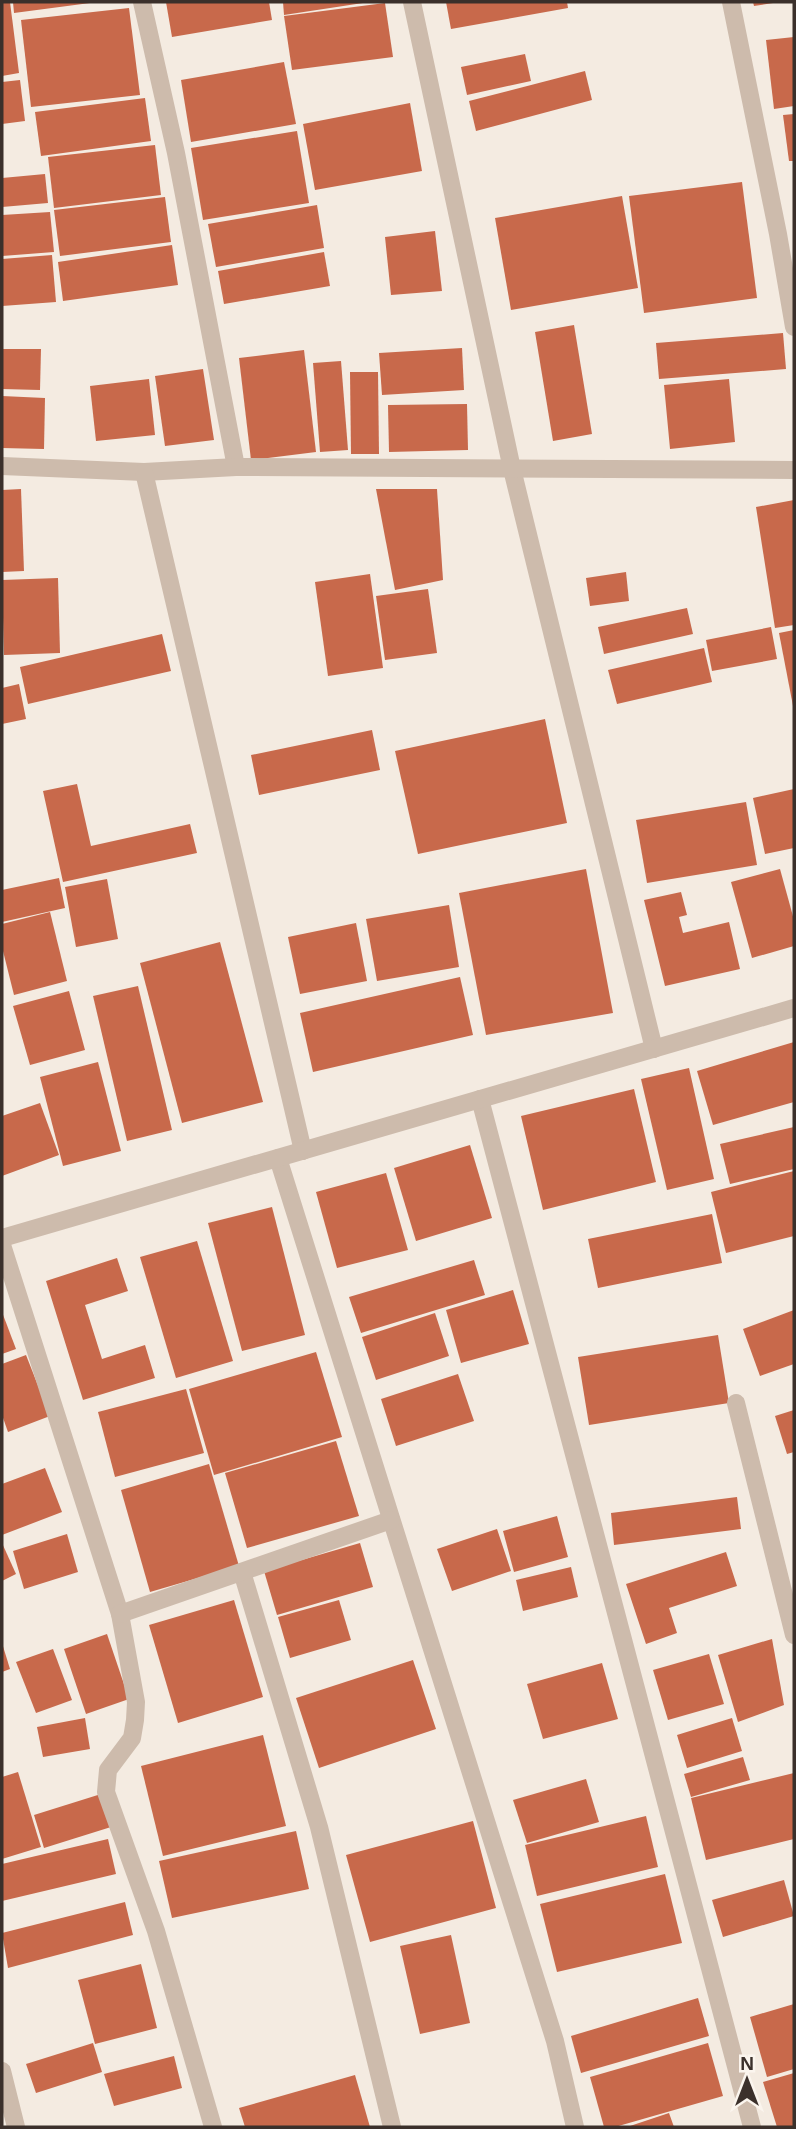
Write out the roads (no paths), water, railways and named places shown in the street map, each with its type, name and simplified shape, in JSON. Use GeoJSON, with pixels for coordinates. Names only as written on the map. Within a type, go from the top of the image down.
{"type":"FeatureCollection","features":[{"type":"Feature","properties":{"kind":"street"},"geometry":{"type":"LineString","coordinates":[[142,2],[176,153],[236,467]]}},
{"type":"Feature","properties":{"kind":"street"},"geometry":{"type":"LineString","coordinates":[[412,2],[512,469],[654,1049]]}},
{"type":"Feature","properties":{"kind":"street"},"geometry":{"type":"LineString","coordinates":[[731,2],[794,327]]}},
{"type":"Feature","properties":{"kind":"street"},"geometry":{"type":"LineString","coordinates":[[2,466],[144,472],[236,467],[794,470]]}},
{"type":"Feature","properties":{"kind":"street"},"geometry":{"type":"LineString","coordinates":[[144,472],[303,1151]]}},
{"type":"Feature","properties":{"kind":"street"},"geometry":{"type":"LineString","coordinates":[[2,1238],[794,1009]]}},
{"type":"Feature","properties":{"kind":"street"},"geometry":{"type":"LineString","coordinates":[[480,1099],[752,2127]]}},
{"type":"Feature","properties":{"kind":"street"},"geometry":{"type":"LineString","coordinates":[[278,1158],[555,2041],[575,2127]]}},
{"type":"Feature","properties":{"kind":"street"},"geometry":{"type":"LineString","coordinates":[[2,1245],[120,1614],[136,1702],[135,1720],[132,1738],[108,1770],[106,1792],[156,1931],[213,2127]]}},
{"type":"Feature","properties":{"kind":"street"},"geometry":{"type":"LineString","coordinates":[[736,1404],[794,1636]]}},
{"type":"Feature","properties":{"kind":"street"},"geometry":{"type":"LineString","coordinates":[[120,1614],[391,1520]]}},
{"type":"Feature","properties":{"kind":"street"},"geometry":{"type":"LineString","coordinates":[[242,1572],[319,1827],[392,2127]]}},
{"type":"Feature","properties":{"kind":"street"},"geometry":{"type":"LineString","coordinates":[[2,2071],[16,2127]]}}]}
